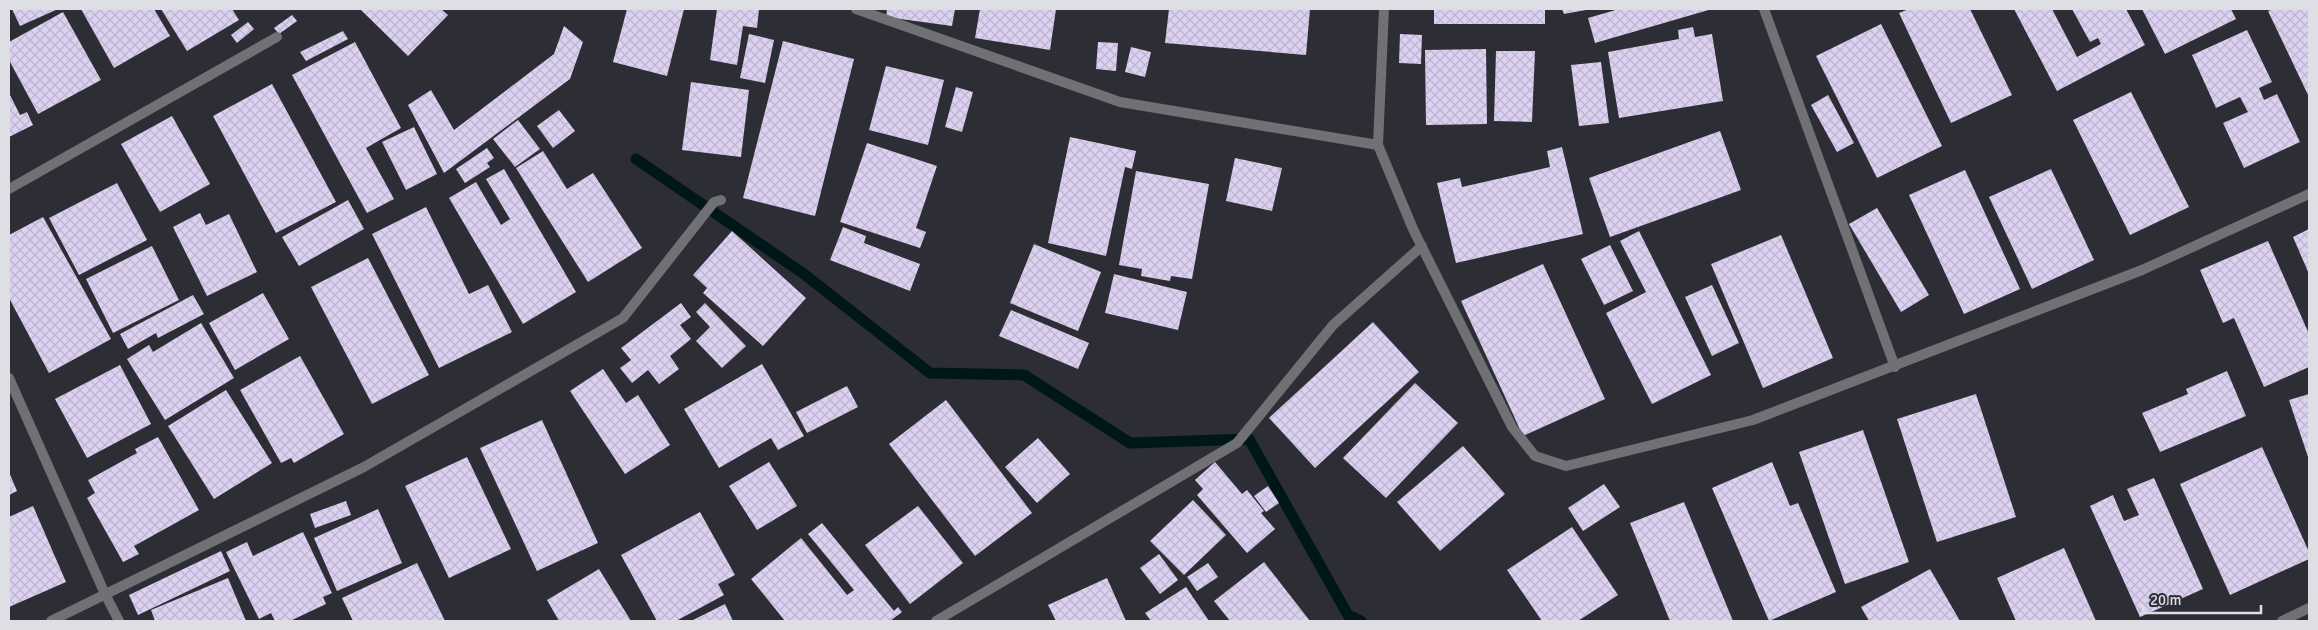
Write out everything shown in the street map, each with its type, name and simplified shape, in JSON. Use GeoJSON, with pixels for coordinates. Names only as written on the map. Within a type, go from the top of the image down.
{"type":"FeatureCollection","features":[{"type":"Feature","properties":{"kind":"street"},"geometry":{"type":"LineString","coordinates":[[856,9],[1120,102],[1378,144]]}},
{"type":"Feature","properties":{"kind":"street"},"geometry":{"type":"LineString","coordinates":[[1384,9],[1378,144],[1385,167],[1512,427],[1535,456],[1566,466],[1753,420],[1895,367],[2142,270],[2309,194]]}},
{"type":"Feature","properties":{"kind":"street"},"geometry":{"type":"LineString","coordinates":[[1764,9],[1895,367]]}},
{"type":"Feature","properties":{"kind":"street"},"geometry":{"type":"LineString","coordinates":[[9,189],[277,37]]}},
{"type":"Feature","properties":{"kind":"street"},"geometry":{"type":"LineString","coordinates":[[51,621],[364,467],[623,318],[714,202],[721,200]]}},
{"type":"Feature","properties":{"kind":"street"},"geometry":{"type":"LineString","coordinates":[[936,621],[1237,443],[1333,325],[1422,246]]}},
{"type":"Feature","properties":{"kind":"street"},"geometry":{"type":"LineString","coordinates":[[9,378],[105,594],[119,621]]}},
{"type":"Feature","properties":{"kind":"street"},"geometry":{"type":"LineString","coordinates":[[2282,621],[2309,608]]}},
{"type":"Feature","properties":{"kind":"building"},"geometry":{"type":"Polygon","coordinates":[[[12,9],[58,9],[20,26],[12,9]]]}},
{"type":"Feature","properties":{"kind":"building"},"geometry":{"type":"Polygon","coordinates":[[[81,9],[154,9],[170,36],[114,68],[81,9]]]}},
{"type":"Feature","properties":{"kind":"building"},"geometry":{"type":"Polygon","coordinates":[[[161,9],[232,9],[239,20],[187,51],[161,9]]]}},
{"type":"Feature","properties":{"kind":"building"},"geometry":{"type":"Polygon","coordinates":[[[360,9],[441,9],[448,15],[408,56],[360,9]]]}},
{"type":"Feature","properties":{"kind":"building"},"geometry":{"type":"Polygon","coordinates":[[[627,9],[684,9],[667,76],[613,62],[627,9]]]}},
{"type":"Feature","properties":{"kind":"building"},"geometry":{"type":"Polygon","coordinates":[[[717,9],[759,9],[757,28],[743,26],[737,65],[710,60],[717,9]]]}},
{"type":"Feature","properties":{"kind":"building"},"geometry":{"type":"Polygon","coordinates":[[[887,9],[955,9],[952,26],[886,17],[887,9]]]}},
{"type":"Feature","properties":{"kind":"building"},"geometry":{"type":"Polygon","coordinates":[[[980,9],[1056,9],[1050,50],[975,38],[980,9]]]}},
{"type":"Feature","properties":{"kind":"building"},"geometry":{"type":"Polygon","coordinates":[[[1169,9],[1310,9],[1306,55],[1165,43],[1169,9]]]}},
{"type":"Feature","properties":{"kind":"building"},"geometry":{"type":"Polygon","coordinates":[[[1434,9],[1545,9],[1545,24],[1434,24],[1434,9]]]}},
{"type":"Feature","properties":{"kind":"building"},"geometry":{"type":"Polygon","coordinates":[[[1562,9],[1586,9],[1586,10],[1564,14],[1562,9]]]}},
{"type":"Feature","properties":{"kind":"building"},"geometry":{"type":"Polygon","coordinates":[[[1619,9],[1712,9],[1595,43],[1588,18],[1619,9]]]}},
{"type":"Feature","properties":{"kind":"building"},"geometry":{"type":"Polygon","coordinates":[[[1909,9],[1970,9],[2012,95],[1951,123],[1899,13],[1909,9]]]}},
{"type":"Feature","properties":{"kind":"building"},"geometry":{"type":"Polygon","coordinates":[[[2014,9],[2052,9],[2077,57],[2101,44],[2098,38],[2090,42],[2072,9],[2126,9],[2145,45],[2057,91],[2014,9]]]}},
{"type":"Feature","properties":{"kind":"building"},"geometry":{"type":"Polygon","coordinates":[[[2142,9],[2231,9],[2236,19],[2165,54],[2142,9]]]}},
{"type":"Feature","properties":{"kind":"building"},"geometry":{"type":"Polygon","coordinates":[[[2273,9],[2309,9],[2309,97],[2268,11],[2273,9]]]}},
{"type":"Feature","properties":{"kind":"building"},"geometry":{"type":"Polygon","coordinates":[[[63,12],[101,80],[38,114],[9,60],[9,42],[63,12]]]}},
{"type":"Feature","properties":{"kind":"building"},"geometry":{"type":"Polygon","coordinates":[[[292,15],[297,21],[279,34],[274,28],[292,15]]]}},
{"type":"Feature","properties":{"kind":"building"},"geometry":{"type":"Polygon","coordinates":[[[248,22],[254,29],[237,43],[231,35],[248,22]]]}},
{"type":"Feature","properties":{"kind":"building"},"geometry":{"type":"Polygon","coordinates":[[[1881,24],[1942,146],[1877,178],[1816,56],[1881,24]]]}},
{"type":"Feature","properties":{"kind":"building"},"geometry":{"type":"Polygon","coordinates":[[[564,26],[583,42],[570,79],[444,173],[408,105],[431,90],[454,130],[554,54],[564,26]]]}},
{"type":"Feature","properties":{"kind":"building"},"geometry":{"type":"Polygon","coordinates":[[[1693,27],[1695,37],[1712,34],[1723,101],[1619,118],[1608,52],[1679,39],[1678,30],[1693,27]]]}},
{"type":"Feature","properties":{"kind":"building"},"geometry":{"type":"Polygon","coordinates":[[[2247,30],[2272,82],[2259,88],[2264,100],[2277,94],[2300,142],[2244,168],[2223,123],[2248,112],[2240,97],[2216,108],[2192,55],[2247,30]]]}},
{"type":"Feature","properties":{"kind":"building"},"geometry":{"type":"Polygon","coordinates":[[[343,31],[348,39],[306,61],[300,52],[343,31]]]}},
{"type":"Feature","properties":{"kind":"building"},"geometry":{"type":"Polygon","coordinates":[[[749,34],[774,40],[765,83],[740,78],[749,34]]]}},
{"type":"Feature","properties":{"kind":"building"},"geometry":{"type":"Polygon","coordinates":[[[1400,34],[1422,35],[1421,64],[1399,63],[1400,34]]]}},
{"type":"Feature","properties":{"kind":"building"},"geometry":{"type":"Polygon","coordinates":[[[783,41],[854,59],[815,216],[743,198],[783,41]]]}},
{"type":"Feature","properties":{"kind":"building"},"geometry":{"type":"Polygon","coordinates":[[[355,42],[401,128],[366,148],[394,199],[367,213],[292,75],[355,42]]]}},
{"type":"Feature","properties":{"kind":"building"},"geometry":{"type":"Polygon","coordinates":[[[1098,42],[1118,43],[1116,71],[1096,69],[1098,42]]]}},
{"type":"Feature","properties":{"kind":"building"},"geometry":{"type":"Polygon","coordinates":[[[1131,47],[1151,52],[1145,77],[1125,72],[1131,47]]]}},
{"type":"Feature","properties":{"kind":"building"},"geometry":{"type":"Polygon","coordinates":[[[1486,49],[1487,124],[1426,125],[1425,50],[1486,49]]]}},
{"type":"Feature","properties":{"kind":"building"},"geometry":{"type":"Polygon","coordinates":[[[1496,51],[1535,51],[1532,122],[1494,121],[1496,51]]]}},
{"type":"Feature","properties":{"kind":"building"},"geometry":{"type":"Polygon","coordinates":[[[1601,62],[1609,123],[1579,126],[1571,65],[1601,62]]]}},
{"type":"Feature","properties":{"kind":"building"},"geometry":{"type":"Polygon","coordinates":[[[886,66],[944,80],[928,145],[869,130],[886,66]]]}},
{"type":"Feature","properties":{"kind":"building"},"geometry":{"type":"Polygon","coordinates":[[[691,82],[749,90],[741,157],[682,150],[691,82]]]}},
{"type":"Feature","properties":{"kind":"building"},"geometry":{"type":"Polygon","coordinates":[[[272,84],[336,202],[276,233],[213,116],[272,84]]]}},
{"type":"Feature","properties":{"kind":"building"},"geometry":{"type":"Polygon","coordinates":[[[956,87],[973,92],[962,132],[945,127],[956,87]]]}},
{"type":"Feature","properties":{"kind":"building"},"geometry":{"type":"Polygon","coordinates":[[[2131,92],[2189,207],[2130,235],[2073,120],[2131,92]]]}},
{"type":"Feature","properties":{"kind":"building"},"geometry":{"type":"Polygon","coordinates":[[[9,93],[20,115],[27,112],[33,125],[9,137],[9,93]]]}},
{"type":"Feature","properties":{"kind":"building"},"geometry":{"type":"Polygon","coordinates":[[[1828,95],[1854,143],[1837,152],[1811,105],[1828,95]]]}},
{"type":"Feature","properties":{"kind":"building"},"geometry":{"type":"Polygon","coordinates":[[[559,110],[575,131],[553,148],[537,126],[559,110]]]}},
{"type":"Feature","properties":{"kind":"building"},"geometry":{"type":"Polygon","coordinates":[[[172,116],[210,184],[160,212],[121,144],[172,116]]]}},
{"type":"Feature","properties":{"kind":"building"},"geometry":{"type":"Polygon","coordinates":[[[518,120],[540,149],[515,167],[493,139],[518,120]]]}},
{"type":"Feature","properties":{"kind":"building"},"geometry":{"type":"Polygon","coordinates":[[[414,127],[437,174],[406,190],[382,142],[414,127]]]}},
{"type":"Feature","properties":{"kind":"building"},"geometry":{"type":"Polygon","coordinates":[[[1720,131],[1741,190],[1610,237],[1589,178],[1720,131]]]}},
{"type":"Feature","properties":{"kind":"building"},"geometry":{"type":"Polygon","coordinates":[[[1070,137],[1136,151],[1132,169],[1125,167],[1106,256],[1048,243],[1070,137]]]}},
{"type":"Feature","properties":{"kind":"building"},"geometry":{"type":"Polygon","coordinates":[[[867,143],[937,166],[916,228],[926,232],[920,248],[840,222],[867,143]]]}},
{"type":"Feature","properties":{"kind":"building"},"geometry":{"type":"Polygon","coordinates":[[[1562,147],[1583,234],[1456,263],[1437,183],[1460,178],[1462,187],[1550,167],[1547,151],[1562,147]]]}},
{"type":"Feature","properties":{"kind":"building"},"geometry":{"type":"Polygon","coordinates":[[[487,148],[494,158],[487,163],[490,167],[465,183],[456,169],[487,148]]]}},
{"type":"Feature","properties":{"kind":"building"},"geometry":{"type":"Polygon","coordinates":[[[543,151],[567,189],[593,173],[642,248],[588,282],[516,168],[543,151]]]}},
{"type":"Feature","properties":{"kind":"building"},"geometry":{"type":"Polygon","coordinates":[[[1235,158],[1282,168],[1272,211],[1226,201],[1235,158]]]}},
{"type":"Feature","properties":{"kind":"building"},"geometry":{"type":"Polygon","coordinates":[[[504,169],[576,292],[523,324],[449,198],[476,182],[501,225],[510,219],[486,179],[504,169]]]}},
{"type":"Feature","properties":{"kind":"building"},"geometry":{"type":"Polygon","coordinates":[[[2051,169],[2094,260],[2032,289],[1989,197],[2051,169]]]}},
{"type":"Feature","properties":{"kind":"building"},"geometry":{"type":"Polygon","coordinates":[[[1965,170],[2020,289],[1964,314],[1909,195],[1965,170]]]}},
{"type":"Feature","properties":{"kind":"building"},"geometry":{"type":"Polygon","coordinates":[[[1136,171],[1209,184],[1192,279],[1171,276],[1170,281],[1141,276],[1142,269],[1119,265],[1136,171]]]}},
{"type":"Feature","properties":{"kind":"building"},"geometry":{"type":"Polygon","coordinates":[[[117,183],[147,240],[79,275],[49,218],[117,183]]]}},
{"type":"Feature","properties":{"kind":"building"},"geometry":{"type":"Polygon","coordinates":[[[348,200],[364,229],[299,266],[282,237],[348,200]]]}},
{"type":"Feature","properties":{"kind":"building"},"geometry":{"type":"Polygon","coordinates":[[[426,207],[469,294],[488,285],[512,332],[439,368],[372,234],[426,207]]]}},
{"type":"Feature","properties":{"kind":"building"},"geometry":{"type":"Polygon","coordinates":[[[1877,208],[1929,295],[1901,312],[1849,224],[1877,208]]]}},
{"type":"Feature","properties":{"kind":"building"},"geometry":{"type":"Polygon","coordinates":[[[200,213],[206,225],[229,214],[257,272],[207,296],[173,227],[200,213]]]}},
{"type":"Feature","properties":{"kind":"building"},"geometry":{"type":"Polygon","coordinates":[[[43,217],[111,339],[49,373],[9,298],[9,235],[43,217]]]}},
{"type":"Feature","properties":{"kind":"building"},"geometry":{"type":"Polygon","coordinates":[[[843,227],[866,236],[864,243],[920,264],[910,291],[830,260],[843,227]]]}},
{"type":"Feature","properties":{"kind":"building"},"geometry":{"type":"Polygon","coordinates":[[[2309,229],[2309,274],[2293,237],[2309,229]]]}},
{"type":"Feature","properties":{"kind":"building"},"geometry":{"type":"Polygon","coordinates":[[[732,231],[806,298],[763,346],[703,293],[707,288],[693,275],[732,231]]]}},
{"type":"Feature","properties":{"kind":"building"},"geometry":{"type":"Polygon","coordinates":[[[1639,231],[1711,375],[1652,404],[1606,313],[1646,292],[1620,241],[1639,231]]]}},
{"type":"Feature","properties":{"kind":"building"},"geometry":{"type":"Polygon","coordinates":[[[1781,235],[1833,358],[1763,388],[1711,264],[1781,235]]]}},
{"type":"Feature","properties":{"kind":"building"},"geometry":{"type":"Polygon","coordinates":[[[2268,241],[2309,334],[2309,367],[2264,387],[2234,318],[2223,323],[2200,270],[2268,241]]]}},
{"type":"Feature","properties":{"kind":"building"},"geometry":{"type":"Polygon","coordinates":[[[1034,244],[1101,272],[1078,331],[1010,303],[1034,244]]]}},
{"type":"Feature","properties":{"kind":"building"},"geometry":{"type":"Polygon","coordinates":[[[1610,245],[1633,291],[1604,305],[1581,259],[1610,245]]]}},
{"type":"Feature","properties":{"kind":"building"},"geometry":{"type":"Polygon","coordinates":[[[152,246],[179,300],[113,333],[86,279],[152,246]]]}},
{"type":"Feature","properties":{"kind":"building"},"geometry":{"type":"Polygon","coordinates":[[[368,258],[429,375],[372,404],[311,287],[368,258]]]}},
{"type":"Feature","properties":{"kind":"building"},"geometry":{"type":"Polygon","coordinates":[[[1543,264],[1605,399],[1523,436],[1461,301],[1543,264]]]}},
{"type":"Feature","properties":{"kind":"building"},"geometry":{"type":"Polygon","coordinates":[[[1114,274],[1187,292],[1178,330],[1105,313],[1114,274]]]}},
{"type":"Feature","properties":{"kind":"building"},"geometry":{"type":"Polygon","coordinates":[[[1712,285],[1739,343],[1712,356],[1685,297],[1712,285]]]}},
{"type":"Feature","properties":{"kind":"building"},"geometry":{"type":"Polygon","coordinates":[[[263,293],[289,339],[235,370],[209,323],[263,293]]]}},
{"type":"Feature","properties":{"kind":"building"},"geometry":{"type":"Polygon","coordinates":[[[193,295],[204,314],[158,338],[156,333],[128,349],[120,334],[193,295]]]}},
{"type":"Feature","properties":{"kind":"building"},"geometry":{"type":"Polygon","coordinates":[[[681,303],[691,317],[680,325],[691,339],[670,356],[679,369],[659,384],[648,370],[632,383],[620,368],[631,360],[621,348],[681,303]]]}},
{"type":"Feature","properties":{"kind":"building"},"geometry":{"type":"Polygon","coordinates":[[[705,303],[746,346],[722,368],[696,341],[710,327],[696,312],[705,303]]]}},
{"type":"Feature","properties":{"kind":"building"},"geometry":{"type":"Polygon","coordinates":[[[1011,310],[1089,343],[1078,369],[999,336],[1011,310]]]}},
{"type":"Feature","properties":{"kind":"building"},"geometry":{"type":"Polygon","coordinates":[[[1373,322],[1419,372],[1315,468],[1269,418],[1373,322]]]}},
{"type":"Feature","properties":{"kind":"building"},"geometry":{"type":"Polygon","coordinates":[[[201,323],[234,378],[165,420],[127,359],[149,345],[153,352],[201,323]]]}},
{"type":"Feature","properties":{"kind":"building"},"geometry":{"type":"Polygon","coordinates":[[[300,356],[344,434],[294,463],[291,458],[281,463],[240,390],[300,356]]]}},
{"type":"Feature","properties":{"kind":"building"},"geometry":{"type":"Polygon","coordinates":[[[762,364],[804,436],[778,450],[771,438],[719,468],[684,409],[762,364]]]}},
{"type":"Feature","properties":{"kind":"building"},"geometry":{"type":"Polygon","coordinates":[[[120,365],[151,424],[87,458],[55,399],[120,365]]]}},
{"type":"Feature","properties":{"kind":"building"},"geometry":{"type":"Polygon","coordinates":[[[603,369],[626,403],[638,395],[670,445],[625,474],[570,391],[603,369]]]}},
{"type":"Feature","properties":{"kind":"building"},"geometry":{"type":"Polygon","coordinates":[[[2227,371],[2246,416],[2160,452],[2142,413],[2188,394],[2186,389],[2227,371]]]}},
{"type":"Feature","properties":{"kind":"building"},"geometry":{"type":"Polygon","coordinates":[[[1415,383],[1458,423],[1386,498],[1343,458],[1415,383]]]}},
{"type":"Feature","properties":{"kind":"building"},"geometry":{"type":"Polygon","coordinates":[[[847,386],[858,407],[807,433],[796,412],[847,386]]]}},
{"type":"Feature","properties":{"kind":"building"},"geometry":{"type":"Polygon","coordinates":[[[226,390],[272,463],[214,499],[168,426],[226,390]]]}},
{"type":"Feature","properties":{"kind":"building"},"geometry":{"type":"Polygon","coordinates":[[[1976,394],[2016,517],[1937,542],[1897,419],[1976,394]]]}},
{"type":"Feature","properties":{"kind":"building"},"geometry":{"type":"Polygon","coordinates":[[[2309,394],[2309,460],[2289,400],[2309,394]]]}},
{"type":"Feature","properties":{"kind":"building"},"geometry":{"type":"Polygon","coordinates":[[[946,400],[1032,513],[975,556],[889,444],[946,400]]]}},
{"type":"Feature","properties":{"kind":"building"},"geometry":{"type":"Polygon","coordinates":[[[542,420],[598,543],[537,571],[480,448],[542,420]]]}},
{"type":"Feature","properties":{"kind":"building"},"geometry":{"type":"Polygon","coordinates":[[[1863,430],[1909,562],[1845,584],[1799,452],[1863,430]]]}},
{"type":"Feature","properties":{"kind":"building"},"geometry":{"type":"Polygon","coordinates":[[[158,437],[199,510],[134,546],[139,554],[123,562],[87,498],[95,493],[88,480],[137,453],[135,449],[158,437]]]}},
{"type":"Feature","properties":{"kind":"building"},"geometry":{"type":"Polygon","coordinates":[[[1038,438],[1070,474],[1037,503],[1005,467],[1038,438]]]}},
{"type":"Feature","properties":{"kind":"building"},"geometry":{"type":"Polygon","coordinates":[[[1463,446],[1505,494],[1440,551],[1397,502],[1463,446]]]}},
{"type":"Feature","properties":{"kind":"building"},"geometry":{"type":"Polygon","coordinates":[[[2262,447],[2309,552],[2309,559],[2230,595],[2180,484],[2262,447]]]}},
{"type":"Feature","properties":{"kind":"building"},"geometry":{"type":"Polygon","coordinates":[[[467,457],[511,549],[449,578],[405,486],[467,457]]]}},
{"type":"Feature","properties":{"kind":"building"},"geometry":{"type":"Polygon","coordinates":[[[769,462],[797,506],[757,530],[729,486],[769,462]]]}},
{"type":"Feature","properties":{"kind":"building"},"geometry":{"type":"Polygon","coordinates":[[[1215,462],[1242,494],[1247,490],[1264,511],[1261,513],[1275,529],[1247,553],[1197,495],[1203,489],[1195,480],[1215,462]]]}},
{"type":"Feature","properties":{"kind":"building"},"geometry":{"type":"Polygon","coordinates":[[[1772,462],[1790,506],[1798,503],[1836,592],[1769,621],[1712,488],[1772,462]]]}},
{"type":"Feature","properties":{"kind":"building"},"geometry":{"type":"Polygon","coordinates":[[[9,472],[17,491],[9,495],[9,472]]]}},
{"type":"Feature","properties":{"kind":"building"},"geometry":{"type":"Polygon","coordinates":[[[2154,478],[2203,589],[2140,617],[2090,506],[2113,495],[2124,521],[2139,515],[2127,489],[2154,478]]]}},
{"type":"Feature","properties":{"kind":"building"},"geometry":{"type":"Polygon","coordinates":[[[1604,484],[1620,507],[1583,531],[1568,508],[1604,484]]]}},
{"type":"Feature","properties":{"kind":"building"},"geometry":{"type":"Polygon","coordinates":[[[1268,486],[1279,503],[1266,512],[1254,496],[1268,486]]]}},
{"type":"Feature","properties":{"kind":"building"},"geometry":{"type":"Polygon","coordinates":[[[1193,500],[1226,535],[1184,575],[1150,541],[1193,500]]]}},
{"type":"Feature","properties":{"kind":"building"},"geometry":{"type":"Polygon","coordinates":[[[346,501],[351,515],[315,528],[310,514],[346,501]]]}},
{"type":"Feature","properties":{"kind":"building"},"geometry":{"type":"Polygon","coordinates":[[[1684,502],[1733,621],[1670,621],[1630,523],[1684,502]]]}},
{"type":"Feature","properties":{"kind":"building"},"geometry":{"type":"Polygon","coordinates":[[[33,506],[66,582],[9,607],[9,517],[33,506]]]}},
{"type":"Feature","properties":{"kind":"building"},"geometry":{"type":"Polygon","coordinates":[[[918,506],[963,563],[910,604],[865,545],[918,506]]]}},
{"type":"Feature","properties":{"kind":"building"},"geometry":{"type":"Polygon","coordinates":[[[378,509],[402,563],[337,591],[314,538],[378,509]]]}},
{"type":"Feature","properties":{"kind":"building"},"geometry":{"type":"Polygon","coordinates":[[[700,512],[735,575],[718,584],[724,595],[676,621],[657,621],[621,555],[700,512]]]}},
{"type":"Feature","properties":{"kind":"building"},"geometry":{"type":"Polygon","coordinates":[[[822,523],[894,611],[898,607],[902,612],[890,621],[785,621],[751,579],[801,538],[847,595],[854,590],[808,534],[822,523]]]}},
{"type":"Feature","properties":{"kind":"building"},"geometry":{"type":"Polygon","coordinates":[[[1572,527],[1618,595],[1578,621],[1542,621],[1507,570],[1572,527]]]}},
{"type":"Feature","properties":{"kind":"building"},"geometry":{"type":"Polygon","coordinates":[[[303,532],[332,593],[323,597],[326,604],[290,621],[275,621],[271,613],[259,619],[226,552],[247,542],[253,556],[303,532]]]}},
{"type":"Feature","properties":{"kind":"building"},"geometry":{"type":"Polygon","coordinates":[[[2064,548],[2096,621],[2016,621],[1997,578],[2064,548]]]}},
{"type":"Feature","properties":{"kind":"building"},"geometry":{"type":"Polygon","coordinates":[[[221,551],[230,571],[138,615],[129,595],[221,551]]]}},
{"type":"Feature","properties":{"kind":"building"},"geometry":{"type":"Polygon","coordinates":[[[1159,554],[1178,580],[1160,594],[1140,568],[1159,554]]]}},
{"type":"Feature","properties":{"kind":"building"},"geometry":{"type":"Polygon","coordinates":[[[1264,562],[1310,621],[1230,621],[1214,601],[1264,562]]]}},
{"type":"Feature","properties":{"kind":"building"},"geometry":{"type":"Polygon","coordinates":[[[417,563],[445,621],[353,621],[342,598],[417,563]]]}},
{"type":"Feature","properties":{"kind":"building"},"geometry":{"type":"Polygon","coordinates":[[[1208,563],[1218,577],[1197,591],[1187,577],[1208,563]]]}},
{"type":"Feature","properties":{"kind":"building"},"geometry":{"type":"Polygon","coordinates":[[[599,569],[631,621],[559,621],[547,600],[599,569]]]}},
{"type":"Feature","properties":{"kind":"building"},"geometry":{"type":"Polygon","coordinates":[[[1930,569],[1960,621],[1869,621],[1861,607],[1930,569]]]}},
{"type":"Feature","properties":{"kind":"building"},"geometry":{"type":"Polygon","coordinates":[[[228,578],[246,621],[155,621],[151,610],[228,578]]]}},
{"type":"Feature","properties":{"kind":"building"},"geometry":{"type":"Polygon","coordinates":[[[1107,578],[1126,621],[1056,621],[1048,605],[1107,578]]]}},
{"type":"Feature","properties":{"kind":"building"},"geometry":{"type":"Polygon","coordinates":[[[1186,587],[1209,621],[1151,621],[1145,613],[1186,587]]]}},
{"type":"Feature","properties":{"kind":"building"},"geometry":{"type":"Polygon","coordinates":[[[725,604],[733,621],[691,621],[725,604]]]}},
{"type":"Feature","properties":{"kind":"waterway"},"geometry":{"type":"LineString","coordinates":[[636,159],[804,274],[930,373],[1024,375],[1130,443],[1249,439],[1348,615],[1361,621]]}}]}
